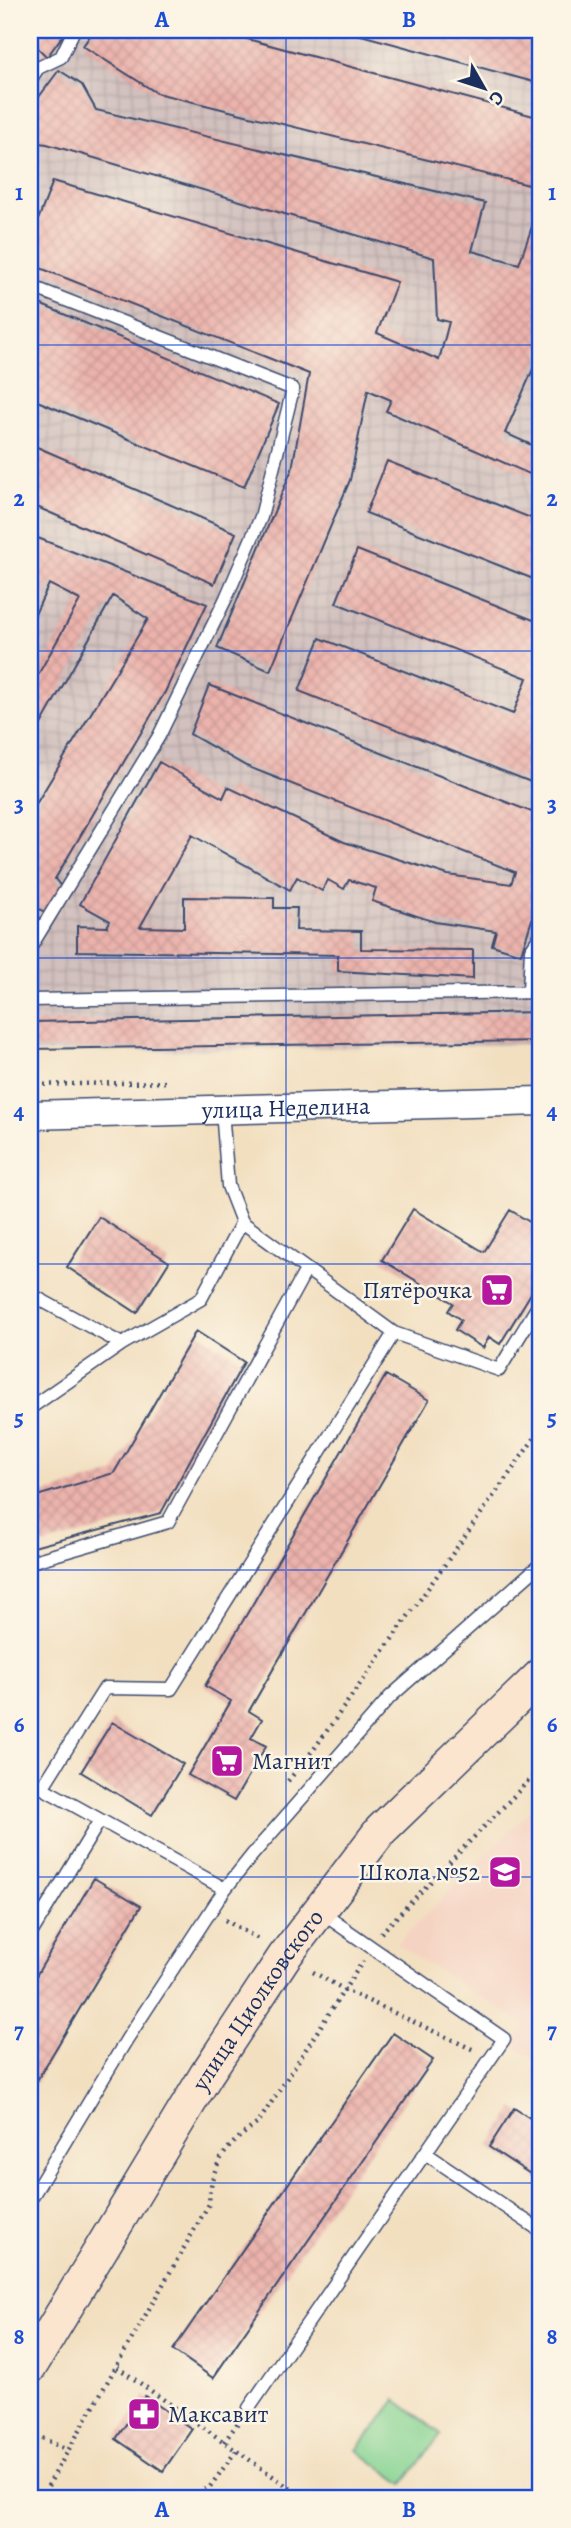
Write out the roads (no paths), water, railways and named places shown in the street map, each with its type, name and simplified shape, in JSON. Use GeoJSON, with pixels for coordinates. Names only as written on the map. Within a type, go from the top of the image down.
{"type":"FeatureCollection","features":[{"type":"Feature","properties":{"kind":"main road","name":"улица Циолковского"},"geometry":{"type":"LineString","coordinates":[[30,2367],[206,2075],[284,1957],[381,1830],[541,1675]]}},
{"type":"Feature","properties":{"kind":"street","name":"улица Неделина"},"geometry":{"type":"LineString","coordinates":[[30,1115],[541,1101]]}},
{"type":"Feature","properties":{"kind":"lane"},"geometry":{"type":"LineString","coordinates":[[30,80],[38,68],[61,57],[74,30]]}},
{"type":"Feature","properties":{"kind":"lane"},"geometry":{"type":"LineString","coordinates":[[30,286],[293,388],[261,517],[226,598],[159,736],[30,948]]}},
{"type":"Feature","properties":{"kind":"lane"},"geometry":{"type":"LineString","coordinates":[[30,1000],[535,992],[531,950],[541,935]]}},
{"type":"Feature","properties":{"kind":"lane"},"geometry":{"type":"LineString","coordinates":[[222,1110],[228,1186],[242,1222],[394,1333],[499,1370],[541,1301]]}},
{"type":"Feature","properties":{"kind":"lane"},"geometry":{"type":"LineString","coordinates":[[30,1408],[122,1344],[201,1299],[242,1222]]}},
{"type":"Feature","properties":{"kind":"lane"},"geometry":{"type":"LineString","coordinates":[[30,1562],[168,1522],[306,1270]]}},
{"type":"Feature","properties":{"kind":"lane"},"geometry":{"type":"LineString","coordinates":[[30,1294],[122,1344]]}},
{"type":"Feature","properties":{"kind":"lane"},"geometry":{"type":"LineString","coordinates":[[42,1788],[106,1688],[171,1689],[394,1333]]}},
{"type":"Feature","properties":{"kind":"lane"},"geometry":{"type":"LineString","coordinates":[[30,2200],[127,2039],[225,1889],[390,1697],[541,1564]]}},
{"type":"Feature","properties":{"kind":"lane"},"geometry":{"type":"LineString","coordinates":[[30,1781],[225,1889]]}},
{"type":"Feature","properties":{"kind":"lane"},"geometry":{"type":"LineString","coordinates":[[30,1935],[100,1819]]}},
{"type":"Feature","properties":{"kind":"lane"},"geometry":{"type":"LineString","coordinates":[[249,2408],[504,2039],[319,1911]]}},
{"type":"Feature","properties":{"kind":"lane"},"geometry":{"type":"LineString","coordinates":[[425,2153],[541,2231]]}},
{"type":"Feature","properties":{"kind":"place","name":"Пятёрочка"},"geometry":{"type":"Point","coordinates":[497,1290]}},
{"type":"Feature","properties":{"kind":"place","name":"Магнит"},"geometry":{"type":"Point","coordinates":[227,1761]}},
{"type":"Feature","properties":{"kind":"place","name":"Школа №52"},"geometry":{"type":"Point","coordinates":[505,1872]}},
{"type":"Feature","properties":{"kind":"place","name":"Максавит"},"geometry":{"type":"Point","coordinates":[144,2414]}}]}
